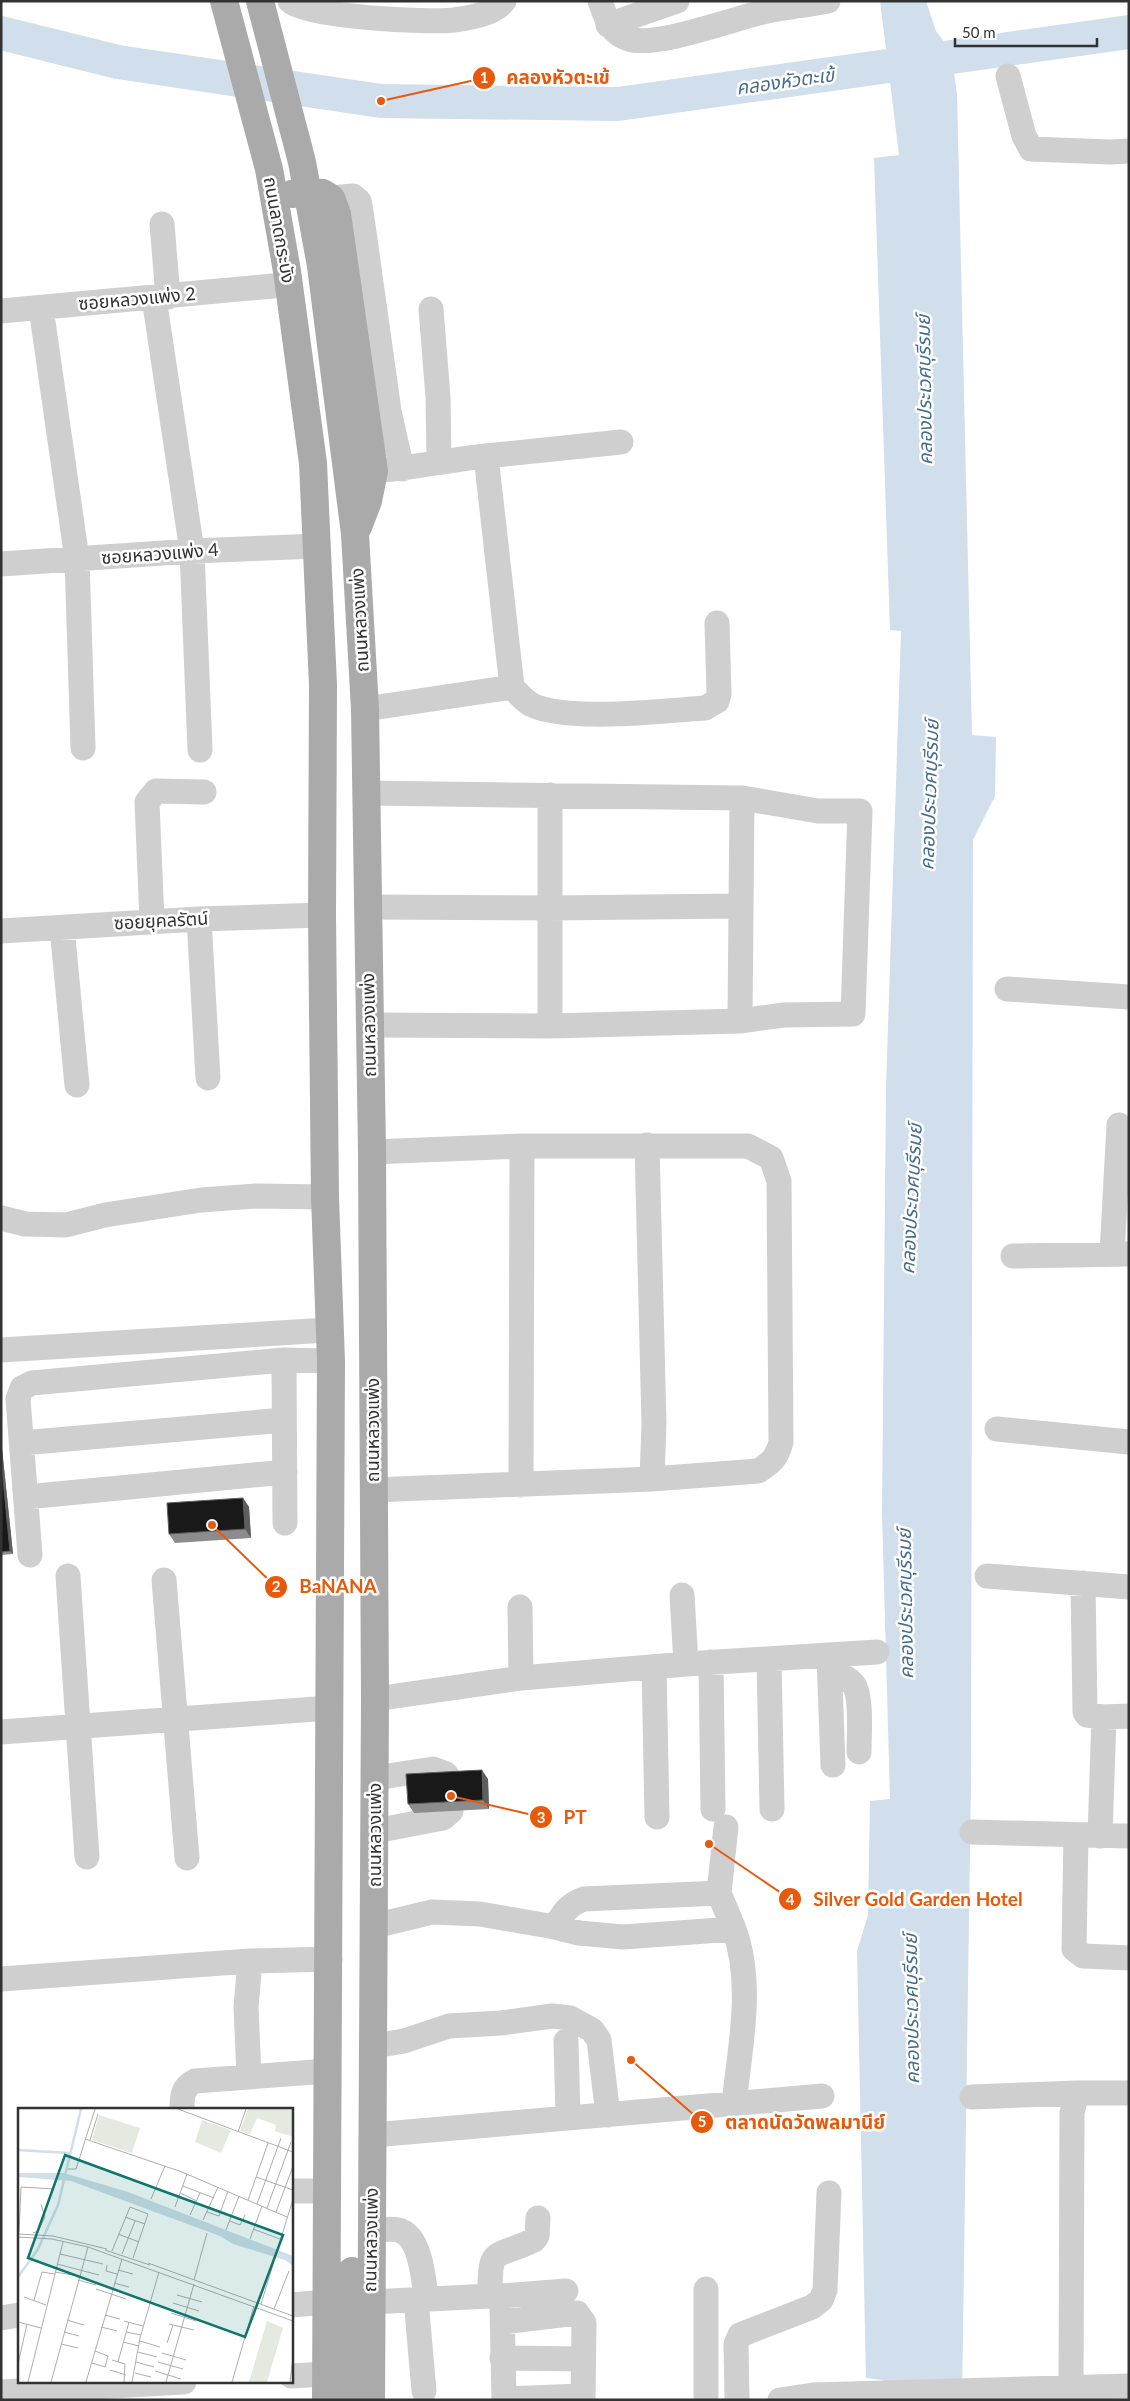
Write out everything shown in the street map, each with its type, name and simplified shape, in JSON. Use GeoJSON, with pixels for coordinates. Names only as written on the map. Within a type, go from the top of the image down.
{"type":"FeatureCollection","features":[{"type":"Feature","properties":{"kind":"main road","name":"ถนนลาดกระบัง"},"geometry":{"type":"LineString","coordinates":[[224,1],[269,169],[287,271],[313,463],[318,545]]}},
{"type":"Feature","properties":{"kind":"main road"},"geometry":{"type":"LineString","coordinates":[[237,1],[255,64],[288,205],[306,305],[324,453],[333,600],[335,1135],[345,1592],[346,2034],[343,2073],[328,2178]]}},
{"type":"Feature","properties":{"kind":"main road"},"geometry":{"type":"LineString","coordinates":[[250,1],[283,122],[301,212],[332,443],[356,793],[357,2052],[349,2400]]}},
{"type":"Feature","properties":{"kind":"main road","name":"ถนนลาดกระบัง"},"geometry":{"type":"LineString","coordinates":[[260,1],[302,162],[321,266],[346,461]]}},
{"type":"Feature","properties":{"kind":"main road"},"geometry":{"type":"LineString","coordinates":[[326,2387],[330,1959],[331,1361],[328,1330],[325,1197],[322,915],[323,685],[318,545],[302,496],[296,465],[264,208],[267,201],[274,196],[309,192],[323,193],[331,198],[337,214],[374,472],[368,501],[356,534]]}},
{"type":"Feature","properties":{"kind":"main road","name":"ถนนหลวงแพ่ง"},"geometry":{"type":"LineString","coordinates":[[346,461],[356,534],[365,709],[372,1152],[375,1778],[374,2046],[370,2302],[371,2400]]}},
{"type":"Feature","properties":{"kind":"street"},"geometry":{"type":"LineString","coordinates":[[290,1],[293,5],[318,12],[415,21],[454,20],[495,9],[504,1]]}},
{"type":"Feature","properties":{"kind":"street"},"geometry":{"type":"LineString","coordinates":[[600,1],[608,25],[627,38],[651,39],[765,6],[828,1]]}},
{"type":"Feature","properties":{"kind":"street"},"geometry":{"type":"LineString","coordinates":[[608,25],[677,1]]}},
{"type":"Feature","properties":{"kind":"street"},"geometry":{"type":"LineString","coordinates":[[1008,76],[1024,136],[1031,150],[1129,151]]}},
{"type":"Feature","properties":{"kind":"street"},"geometry":{"type":"LineString","coordinates":[[331,198],[353,196],[359,201],[389,411],[402,469]]}},
{"type":"Feature","properties":{"kind":"street"},"geometry":{"type":"LineString","coordinates":[[162,224],[161,298],[192,551],[200,750]]}},
{"type":"Feature","properties":{"kind":"street","name":"ซอยหลวงแพ่ง 2"},"geometry":{"type":"LineString","coordinates":[[1,311],[161,298],[273,286]]}},
{"type":"Feature","properties":{"kind":"street"},"geometry":{"type":"LineString","coordinates":[[41,308],[77,559],[83,748]]}},
{"type":"Feature","properties":{"kind":"street"},"geometry":{"type":"LineString","coordinates":[[431,309],[438,398],[439,461]]}},
{"type":"Feature","properties":{"kind":"street"},"geometry":{"type":"LineString","coordinates":[[374,472],[402,469],[439,461],[621,442]]}},
{"type":"Feature","properties":{"kind":"street"},"geometry":{"type":"LineString","coordinates":[[486,456],[512,687],[524,700],[534,706],[571,714],[705,708],[717,701],[719,694],[717,623]]}},
{"type":"Feature","properties":{"kind":"street","name":"ซอยหลวงแพ่ง 4"},"geometry":{"type":"LineString","coordinates":[[1,564],[192,551],[318,545]]}},
{"type":"Feature","properties":{"kind":"street"},"geometry":{"type":"LineString","coordinates":[[365,709],[512,687]]}},
{"type":"Feature","properties":{"kind":"street"},"geometry":{"type":"LineString","coordinates":[[152,921],[147,802],[156,791],[204,792]]}},
{"type":"Feature","properties":{"kind":"street"},"geometry":{"type":"LineString","coordinates":[[366,793],[742,798],[818,811],[860,810],[853,1014],[784,1015],[740,1022],[550,1026],[370,1025]]}},
{"type":"Feature","properties":{"kind":"street"},"geometry":{"type":"LineString","coordinates":[[550,795],[550,1026]]}},
{"type":"Feature","properties":{"kind":"street"},"geometry":{"type":"LineString","coordinates":[[740,1022],[742,798]]}},
{"type":"Feature","properties":{"kind":"street"},"geometry":{"type":"LineString","coordinates":[[367,907],[741,906]]}},
{"type":"Feature","properties":{"kind":"street","name":"ซอยยุคลรัตน์"},"geometry":{"type":"LineString","coordinates":[[1,931],[152,921],[322,915]]}},
{"type":"Feature","properties":{"kind":"street"},"geometry":{"type":"LineString","coordinates":[[199,919],[208,1078]]}},
{"type":"Feature","properties":{"kind":"street"},"geometry":{"type":"LineString","coordinates":[[62,928],[77,1085]]}},
{"type":"Feature","properties":{"kind":"street"},"geometry":{"type":"LineString","coordinates":[[1007,989],[1129,997]]}},
{"type":"Feature","properties":{"kind":"street"},"geometry":{"type":"LineString","coordinates":[[1013,1256],[1120,1254],[1120,1125]]}},
{"type":"Feature","properties":{"kind":"street"},"geometry":{"type":"LineString","coordinates":[[646,1145],[654,1424],[652,1479]]}},
{"type":"Feature","properties":{"kind":"street"},"geometry":{"type":"LineString","coordinates":[[372,1152],[522,1146],[748,1146],[771,1158],[779,1181],[781,1442],[778,1455],[770,1464],[758,1471],[521,1486],[373,1490]]}},
{"type":"Feature","properties":{"kind":"street"},"geometry":{"type":"LineString","coordinates":[[521,1486],[522,1146]]}},
{"type":"Feature","properties":{"kind":"street"},"geometry":{"type":"LineString","coordinates":[[1,1218],[26,1224],[66,1225],[105,1215],[202,1200],[257,1196],[325,1197]]}},
{"type":"Feature","properties":{"kind":"street"},"geometry":{"type":"LineString","coordinates":[[1,1350],[328,1330]]}},
{"type":"Feature","properties":{"kind":"street"},"geometry":{"type":"LineString","coordinates":[[30,1555],[18,1399],[22,1388],[32,1383],[284,1360],[331,1361]]}},
{"type":"Feature","properties":{"kind":"street"},"geometry":{"type":"LineString","coordinates":[[284,1360],[285,1523]]}},
{"type":"Feature","properties":{"kind":"street"},"geometry":{"type":"LineString","coordinates":[[22,1443],[284,1420]]}},
{"type":"Feature","properties":{"kind":"street"},"geometry":{"type":"LineString","coordinates":[[997,1429],[1129,1442]]}},
{"type":"Feature","properties":{"kind":"street"},"geometry":{"type":"LineString","coordinates":[[26,1497],[285,1472]]}},
{"type":"Feature","properties":{"kind":"street"},"geometry":{"type":"LineString","coordinates":[[68,1576],[87,1857]]}},
{"type":"Feature","properties":{"kind":"street"},"geometry":{"type":"LineString","coordinates":[[987,1576],[1129,1587]]}},
{"type":"Feature","properties":{"kind":"street"},"geometry":{"type":"LineString","coordinates":[[164,1580],[187,1858]]}},
{"type":"Feature","properties":{"kind":"street"},"geometry":{"type":"LineString","coordinates":[[1083,1583],[1084,1709],[1087,1715],[1104,1717],[1129,1716]]}},
{"type":"Feature","properties":{"kind":"street"},"geometry":{"type":"LineString","coordinates":[[682,1595],[686,1664]]}},
{"type":"Feature","properties":{"kind":"street"},"geometry":{"type":"LineString","coordinates":[[520,1607],[521,1678]]}},
{"type":"Feature","properties":{"kind":"street"},"geometry":{"type":"LineString","coordinates":[[375,1699],[521,1678],[654,1666],[769,1659],[829,1663],[877,1652]]}},
{"type":"Feature","properties":{"kind":"street"},"geometry":{"type":"LineString","coordinates":[[769,1659],[772,1809]]}},
{"type":"Feature","properties":{"kind":"street"},"geometry":{"type":"LineString","coordinates":[[710,1662],[720,1818],[720,1893],[734,1929],[741,1959],[743,1985],[743,2014],[734,2103]]}},
{"type":"Feature","properties":{"kind":"street"},"geometry":{"type":"LineString","coordinates":[[829,1663],[848,1679],[854,1686],[858,1696],[859,1752]]}},
{"type":"Feature","properties":{"kind":"street"},"geometry":{"type":"LineString","coordinates":[[829,1663],[833,1765]]}},
{"type":"Feature","properties":{"kind":"street"},"geometry":{"type":"LineString","coordinates":[[654,1666],[658,1817]]}},
{"type":"Feature","properties":{"kind":"street"},"geometry":{"type":"LineString","coordinates":[[1,1732],[330,1708]]}},
{"type":"Feature","properties":{"kind":"street"},"geometry":{"type":"LineString","coordinates":[[1104,1717],[1074,1949],[1082,1956],[1129,1958]]}},
{"type":"Feature","properties":{"kind":"street"},"geometry":{"type":"LineString","coordinates":[[375,1778],[433,1769],[446,1774],[450,1782]]}},
{"type":"Feature","properties":{"kind":"street"},"geometry":{"type":"LineString","coordinates":[[374,1831],[442,1818],[451,1811]]}},
{"type":"Feature","properties":{"kind":"street"},"geometry":{"type":"LineString","coordinates":[[972,1832],[1129,1836]]}},
{"type":"Feature","properties":{"kind":"street"},"geometry":{"type":"LineString","coordinates":[[554,1927],[564,1910],[575,1902],[584,1899],[720,1893]]}},
{"type":"Feature","properties":{"kind":"street"},"geometry":{"type":"LineString","coordinates":[[374,1926],[432,1912],[480,1914],[579,1933],[623,1936],[734,1929]]}},
{"type":"Feature","properties":{"kind":"street"},"geometry":{"type":"LineString","coordinates":[[1,1979],[250,1961],[330,1959]]}},
{"type":"Feature","properties":{"kind":"street"},"geometry":{"type":"LineString","coordinates":[[249,2077],[246,2007],[250,1961]]}},
{"type":"Feature","properties":{"kind":"street"},"geometry":{"type":"LineString","coordinates":[[374,2046],[404,2041],[449,2026],[502,2023],[552,2016],[570,2018],[592,2030],[599,2040],[608,2115]]}},
{"type":"Feature","properties":{"kind":"street"},"geometry":{"type":"LineString","coordinates":[[566,2041],[568,2117]]}},
{"type":"Feature","properties":{"kind":"street"},"geometry":{"type":"LineString","coordinates":[[182,2108],[183,2090],[187,2085],[216,2078],[328,2071]]}},
{"type":"Feature","properties":{"kind":"street"},"geometry":{"type":"LineString","coordinates":[[1071,2388],[1072,2114],[1076,2093]]}},
{"type":"Feature","properties":{"kind":"street"},"geometry":{"type":"LineString","coordinates":[[972,2096],[1129,2093]]}},
{"type":"Feature","properties":{"kind":"street"},"geometry":{"type":"LineString","coordinates":[[373,2135],[822,2096]]}},
{"type":"Feature","properties":{"kind":"street"},"geometry":{"type":"LineString","coordinates":[[292,2191],[328,2178]]}},
{"type":"Feature","properties":{"kind":"street"},"geometry":{"type":"LineString","coordinates":[[737,2400],[736,2344],[740,2334],[812,2307],[821,2300],[825,2290],[829,2193]]}},
{"type":"Feature","properties":{"kind":"street"},"geometry":{"type":"LineString","coordinates":[[503,2322],[577,2312],[584,2323],[583,2398],[504,2399],[503,2322],[490,2266],[492,2259],[500,2253],[534,2240],[537,2236],[538,2218]]}},
{"type":"Feature","properties":{"kind":"street"},"geometry":{"type":"LineString","coordinates":[[371,2230],[399,2230],[408,2236],[416,2247],[422,2265],[421,2299],[424,2391]]}},
{"type":"Feature","properties":{"kind":"street"},"geometry":{"type":"LineString","coordinates":[[706,2289],[706,2400]]}},
{"type":"Feature","properties":{"kind":"street"},"geometry":{"type":"LineString","coordinates":[[370,2302],[566,2291]]}},
{"type":"Feature","properties":{"kind":"street"},"geometry":{"type":"LineString","coordinates":[[292,2305],[328,2302]]}},
{"type":"Feature","properties":{"kind":"street"},"geometry":{"type":"LineString","coordinates":[[1,2318],[18,2316]]}},
{"type":"Feature","properties":{"kind":"street"},"geometry":{"type":"LineString","coordinates":[[502,2358],[583,2359]]}},
{"type":"Feature","properties":{"kind":"street"},"geometry":{"type":"LineString","coordinates":[[292,2376],[326,2387]]}},
{"type":"Feature","properties":{"kind":"street"},"geometry":{"type":"LineString","coordinates":[[1,2392],[147,2384]]}},
{"type":"Feature","properties":{"kind":"street"},"geometry":{"type":"LineString","coordinates":[[780,2400],[813,2395],[1129,2386]]}},
{"type":"Feature","properties":{"kind":"water","name":"คลองประเวศบุรีรมย์"},"geometry":{"type":"Polygon","coordinates":[[[880,1],[926,1],[936,31],[951,51],[957,94],[972,735],[996,737],[995,796],[973,840],[971,1780],[962,2400],[884,2400],[883,2380],[866,2378],[857,1951],[868,1915],[870,1801],[890,1799],[882,1513],[886,1088],[901,631],[890,630],[874,158],[899,155],[880,1]]]}},
{"type":"Feature","properties":{"kind":"building"},"geometry":{"type":"Polygon","coordinates":[[[1,1458],[10,1551],[1,1552],[1,1458]]]}},
{"type":"Feature","properties":{"kind":"building"},"geometry":{"type":"Polygon","coordinates":[[[243,1498],[245,1529],[169,1534],[167,1503],[243,1498]]]}},
{"type":"Feature","properties":{"kind":"building"},"geometry":{"type":"Polygon","coordinates":[[[482,1770],[483,1800],[408,1804],[406,1774],[482,1770]]]}},
{"type":"Feature","properties":{"kind":"waterway","name":"คลองหัวตะเข้"},"geometry":{"type":"LineString","coordinates":[[1,33],[118,62],[381,101],[618,104],[1129,32]]}},
{"type":"Feature","properties":{"kind":"place","name":"คลองหัวตะเข้"},"geometry":{"type":"Point","coordinates":[381,101]}},
{"type":"Feature","properties":{"kind":"place","name":"BaNANA"},"geometry":{"type":"Point","coordinates":[212,1525]}},
{"type":"Feature","properties":{"kind":"place","name":"PT"},"geometry":{"type":"Point","coordinates":[451,1796]}},
{"type":"Feature","properties":{"kind":"place","name":"Silver Gold Garden Hotel"},"geometry":{"type":"Point","coordinates":[709,1844]}},
{"type":"Feature","properties":{"kind":"place","name":"ตลาดนัดวัดพลมานีย์"},"geometry":{"type":"Point","coordinates":[631,2060]}}]}
